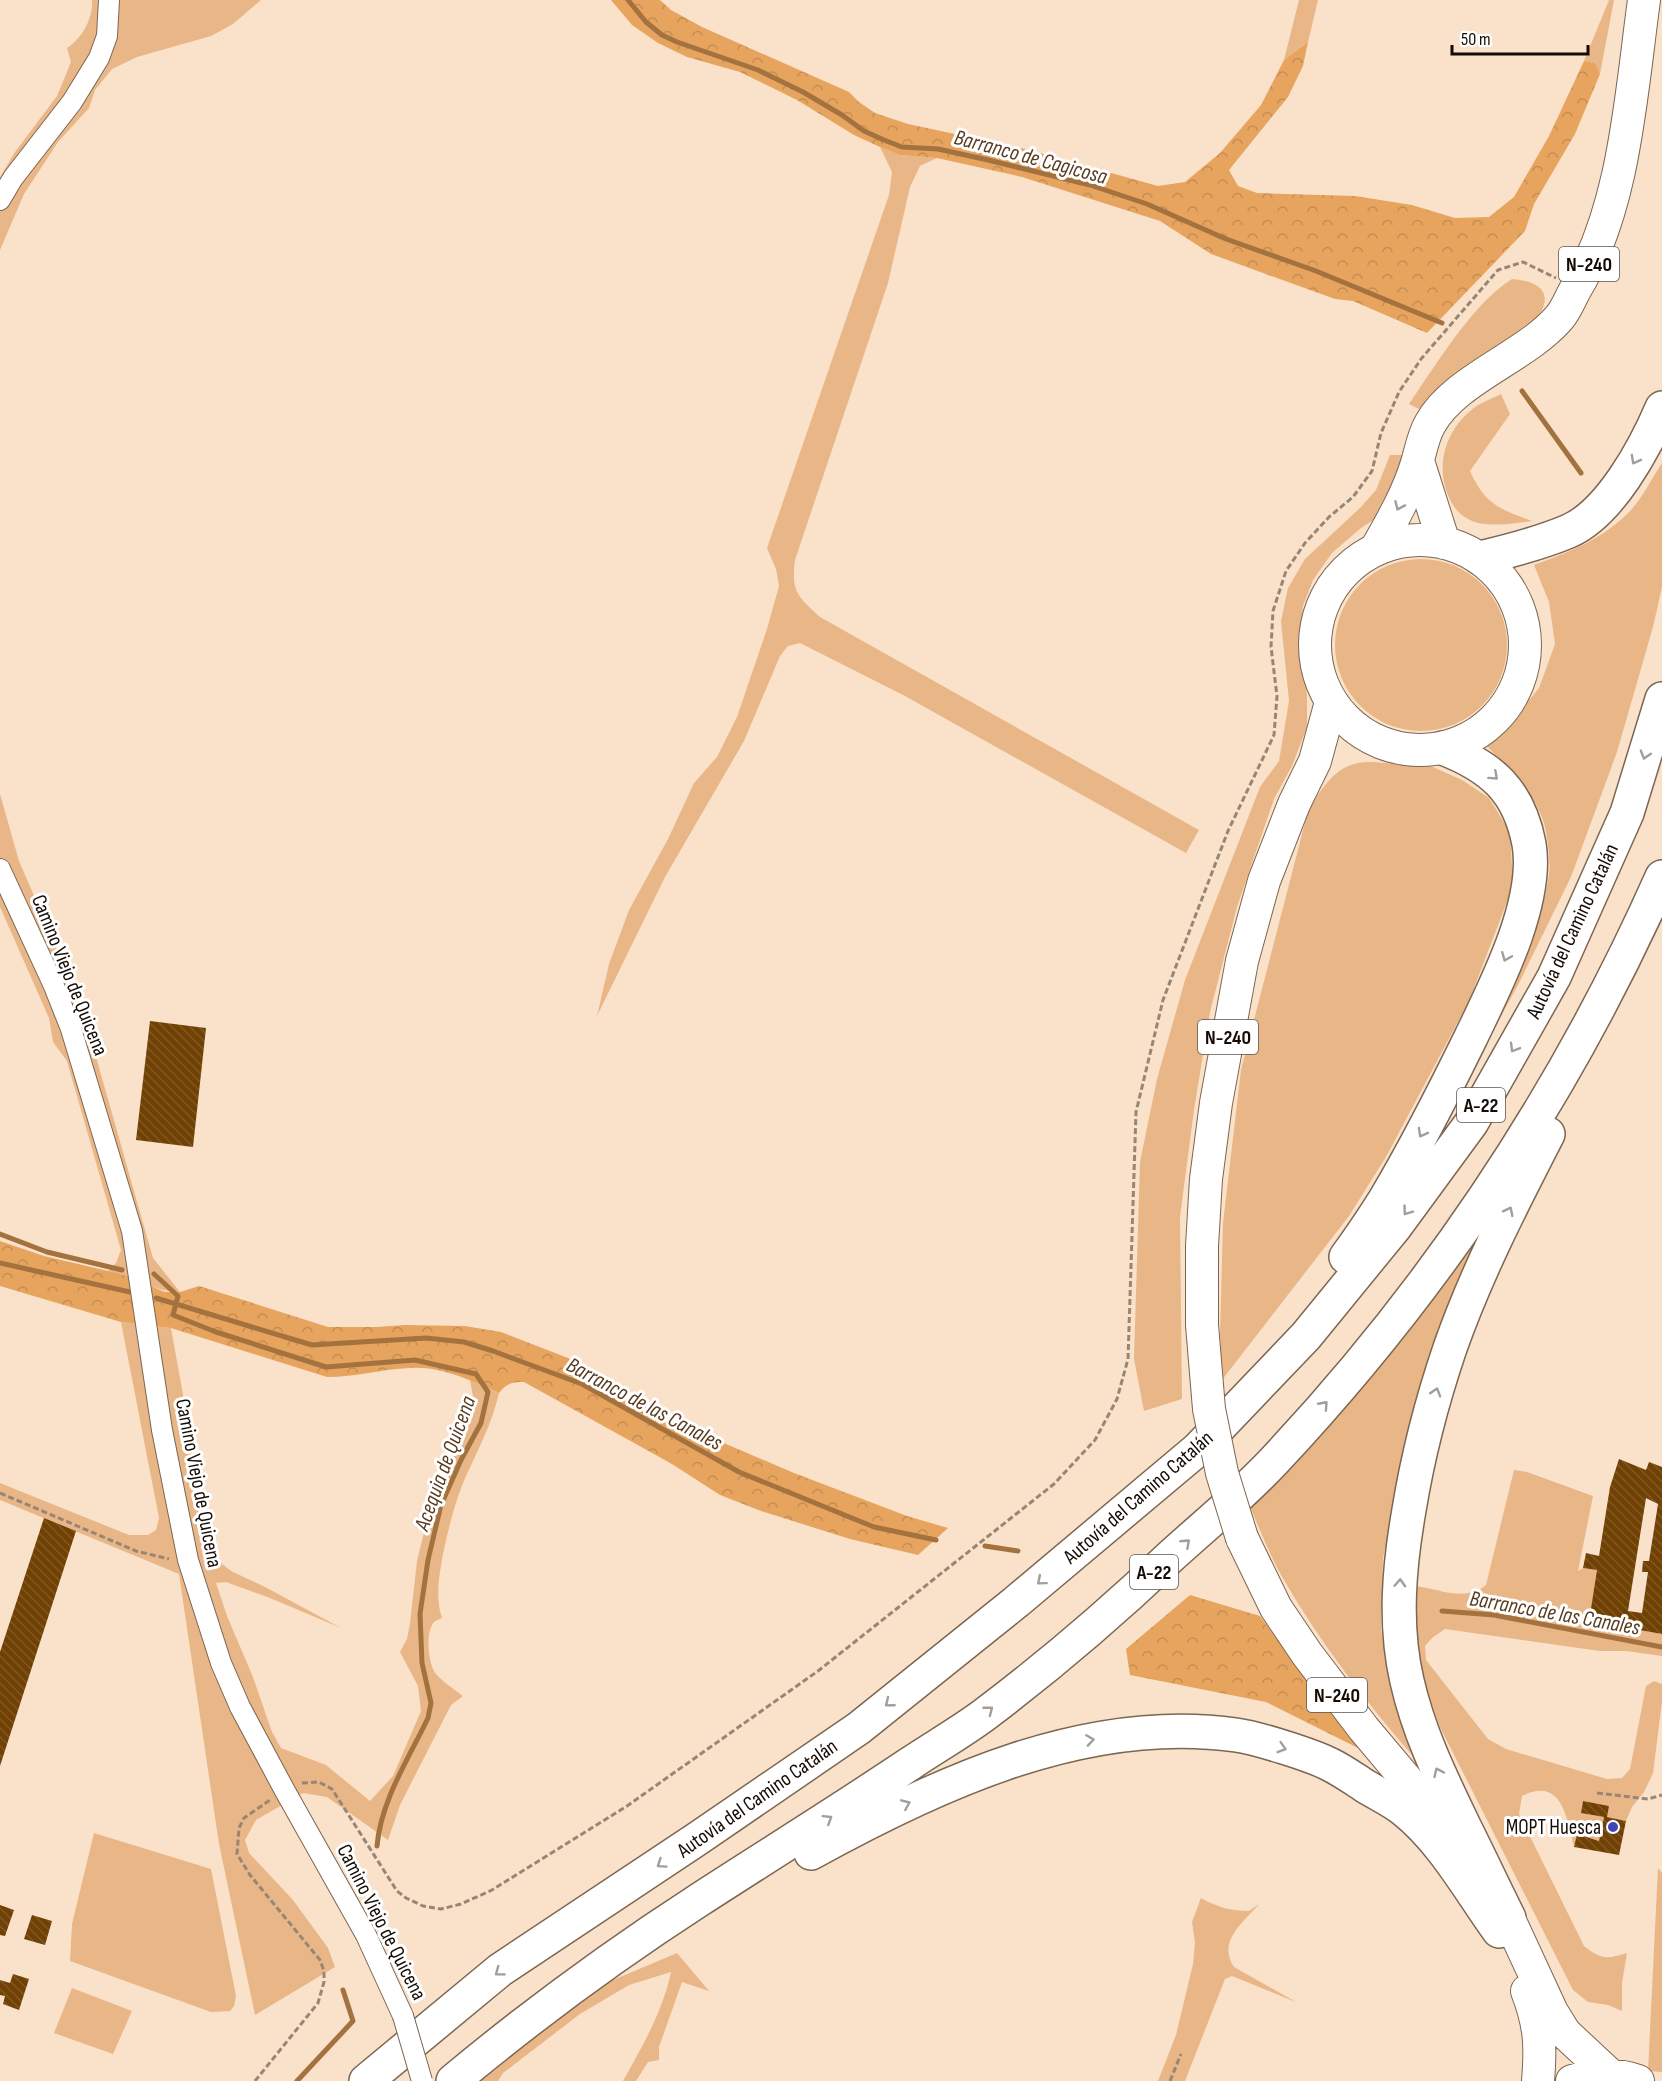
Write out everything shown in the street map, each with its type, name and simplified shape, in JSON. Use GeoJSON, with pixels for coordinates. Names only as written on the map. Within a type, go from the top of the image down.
{"type":"FeatureCollection","features":[{"type":"Feature","properties":{"kind":"highway","name":"N-240"},"geometry":{"type":"LineString","coordinates":[[1376,549],[1398,511],[1418,462],[1429,425],[1440,409],[1484,374],[1524,350],[1560,317],[1584,276],[1604,226],[1614,189],[1627,128],[1644,0]]}},
{"type":"Feature","properties":{"kind":"highway"},"geometry":{"type":"LineString","coordinates":[[1480,558],[1519,548],[1571,530],[1604,506],[1631,468],[1662,408]]}},
{"type":"Feature","properties":{"kind":"highway"},"geometry":{"type":"LineString","coordinates":[[1418,462],[1444,543]]}},
{"type":"Feature","properties":{"kind":"highway","name":"N-240"},"geometry":{"type":"LineString","coordinates":[[1423,539],[1457,546],[1480,558],[1500,576],[1518,605],[1526,639],[1524,662],[1518,684],[1509,702],[1482,731],[1463,742],[1443,748],[1419,751],[1392,747],[1366,736],[1348,722],[1331,702],[1318,675],[1314,644],[1318,615],[1332,587],[1352,564],[1376,549],[1404,540],[1423,539]]}},
{"type":"Feature","properties":{"kind":"highway","name":"Autovía del Camino Catalán"},"geometry":{"type":"LineString","coordinates":[[366,2081],[500,1970],[859,1728],[1016,1602],[1198,1449],[1306,1336],[1395,1227],[1472,1122],[1554,977],[1627,813],[1662,699]]}},
{"type":"Feature","properties":{"kind":"highway","name":"N-240"},"geometry":{"type":"LineString","coordinates":[[1331,702],[1315,761],[1294,804],[1263,881],[1242,961],[1216,1103],[1206,1179],[1202,1246],[1202,1325],[1209,1408],[1222,1473],[1242,1538],[1276,1608],[1326,1680],[1454,1836],[1552,2012],[1553,2039]]}},
{"type":"Feature","properties":{"kind":"highway"},"geometry":{"type":"LineString","coordinates":[[1315,761],[1366,736]]}},
{"type":"Feature","properties":{"kind":"highway"},"geometry":{"type":"LineString","coordinates":[[1198,1449],[1310,1311],[1384,1201],[1444,1092],[1490,998],[1520,923],[1529,885],[1529,846],[1521,815],[1504,785],[1485,768],[1443,748]]}},
{"type":"Feature","properties":{"kind":"highway"},"geometry":{"type":"LineString","coordinates":[[1504,1925],[1436,1770],[1421,1732],[1407,1681],[1399,1613],[1404,1539],[1434,1398],[1469,1297],[1503,1223],[1597,1037],[1641,939],[1662,879]]}},
{"type":"Feature","properties":{"kind":"highway","name":"A-22"},"geometry":{"type":"LineString","coordinates":[[453,2081],[578,1984],[695,1903],[983,1715],[1103,1620],[1269,1466],[1348,1379],[1406,1308],[1467,1225],[1500,1175],[1595,1016],[1662,879]]}},
{"type":"Feature","properties":{"kind":"highway"},"geometry":{"type":"LineString","coordinates":[[467,2081],[582,1997],[708,1915],[812,1852],[887,1812],[973,1776],[1025,1756],[1076,1742],[1186,1730],[1238,1735],[1329,1764],[1404,1810],[1438,1843],[1504,1925]]}},
{"type":"Feature","properties":{"kind":"highway"},"geometry":{"type":"LineString","coordinates":[[1538,2081],[1553,2039],[1624,2078]]}},
{"type":"Feature","properties":{"kind":"highway"},"geometry":{"type":"LineString","coordinates":[[1572,2081],[1587,2076],[1624,2078]]}},
{"type":"Feature","properties":{"kind":"street"},"geometry":{"type":"LineString","coordinates":[[0,200],[13,178],[72,102],[99,58],[107,36],[109,0]]}},
{"type":"Feature","properties":{"kind":"street","name":"Camino Viejo de Quicena"},"geometry":{"type":"LineString","coordinates":[[0,869],[54,986],[71,1029],[132,1231],[162,1430],[188,1560],[221,1663],[240,1707],[366,1935],[403,2016],[422,2081]]}},
{"type":"Feature","properties":{"kind":"path"},"geometry":{"type":"LineString","coordinates":[[255,2081],[318,2003],[324,1982],[324,1971],[316,1954],[250,1875],[237,1854],[239,1828],[244,1818],[300,1783],[312,1781],[326,1784],[332,1789],[397,1891],[406,1898],[423,1906],[441,1909],[482,1895],[627,1806],[818,1671],[1054,1484],[1095,1440],[1117,1399],[1128,1359],[1136,1112],[1163,1000],[1228,831],[1274,735],[1277,696],[1271,647],[1274,611],[1286,571],[1305,543],[1329,517],[1353,497],[1372,471],[1381,434],[1399,392],[1421,359],[1498,270],[1523,262],[1550,273],[1574,292]]}},
{"type":"Feature","properties":{"kind":"path"},"geometry":{"type":"LineString","coordinates":[[0,1493],[136,1551],[154,1557],[188,1560]]}},
{"type":"Feature","properties":{"kind":"path"},"geometry":{"type":"LineString","coordinates":[[1597,1793],[1648,1799],[1662,1795]]}},
{"type":"Feature","properties":{"kind":"path"},"geometry":{"type":"LineString","coordinates":[[1170,2081],[1181,2055]]}},
{"type":"Feature","properties":{"kind":"shaded area"},"geometry":{"type":"Polygon","coordinates":[[[92,0],[261,0],[233,24],[211,36],[137,57],[112,69],[95,90],[89,108],[58,142],[24,194],[0,250],[0,177],[15,152],[57,96],[71,62],[67,48],[85,27],[91,14],[92,0]]]}},
{"type":"Feature","properties":{"kind":"shaded area"},"geometry":{"type":"Polygon","coordinates":[[[1299,0],[1318,0],[1308,42],[1284,60],[1299,0]]]}},
{"type":"Feature","properties":{"kind":"shaded area"},"geometry":{"type":"Polygon","coordinates":[[[1609,0],[1614,0],[1600,74],[1595,63],[1584,61],[1609,0]]]}},
{"type":"Feature","properties":{"kind":"shaded area"},"geometry":{"type":"Polygon","coordinates":[[[880,147],[900,155],[937,158],[920,166],[910,187],[888,283],[795,560],[794,579],[797,592],[820,617],[1199,830],[1186,853],[905,696],[800,643],[788,646],[780,656],[744,741],[665,877],[597,1016],[609,964],[629,910],[668,839],[694,783],[717,757],[737,717],[767,629],[779,586],[776,569],[767,548],[889,195],[892,172],[880,147]]]}},
{"type":"Feature","properties":{"kind":"shaded area"},"geometry":{"type":"Polygon","coordinates":[[[1512,279],[1535,284],[1540,288],[1545,298],[1540,314],[1468,369],[1443,384],[1419,409],[1409,404],[1469,319],[1497,290],[1512,279]]]}},
{"type":"Feature","properties":{"kind":"shaded area"},"geometry":{"type":"Polygon","coordinates":[[[1501,394],[1510,414],[1470,471],[1481,491],[1494,504],[1532,521],[1483,524],[1464,517],[1453,506],[1444,484],[1443,462],[1449,440],[1461,420],[1476,407],[1501,394]]]}},
{"type":"Feature","properties":{"kind":"shaded area"},"geometry":{"type":"Polygon","coordinates":[[[1390,455],[1402,455],[1394,493],[1381,515],[1361,528],[1332,553],[1313,580],[1303,606],[1300,635],[1307,697],[1307,727],[1292,766],[1274,799],[1237,907],[1210,1012],[1194,1110],[1180,1217],[1182,1399],[1144,1411],[1134,1359],[1140,1162],[1157,1079],[1185,980],[1260,787],[1279,761],[1289,701],[1281,621],[1288,588],[1305,559],[1376,490],[1390,455]]]}},
{"type":"Feature","properties":{"kind":"shaded area"},"geometry":{"type":"Polygon","coordinates":[[[1662,463],[1662,587],[1653,627],[1617,752],[1571,877],[1518,985],[1467,1078],[1527,952],[1544,900],[1549,874],[1547,841],[1540,812],[1520,782],[1487,746],[1510,724],[1539,688],[1555,644],[1549,602],[1534,565],[1574,549],[1610,529],[1635,505],[1662,463]]]}},
{"type":"Feature","properties":{"kind":"shaded area"},"geometry":{"type":"Polygon","coordinates":[[[1421,559],[1438,560],[1454,565],[1469,573],[1482,584],[1493,597],[1501,612],[1506,628],[1506,662],[1501,678],[1493,693],[1482,706],[1469,717],[1454,725],[1438,730],[1421,731],[1404,730],[1388,725],[1373,717],[1360,706],[1349,693],[1341,678],[1336,662],[1335,645],[1336,628],[1341,612],[1349,597],[1360,584],[1373,573],[1388,565],[1404,560],[1421,559]]]}},
{"type":"Feature","properties":{"kind":"shaded area"},"geometry":{"type":"Polygon","coordinates":[[[1373,762],[1433,767],[1462,780],[1489,798],[1510,832],[1513,886],[1469,1001],[1386,1157],[1349,1216],[1222,1380],[1220,1334],[1223,1223],[1241,1070],[1308,811],[1316,797],[1339,771],[1356,763],[1373,762]]]}},
{"type":"Feature","properties":{"kind":"shaded area"},"geometry":{"type":"Polygon","coordinates":[[[0,794],[19,861],[81,1004],[153,1258],[180,1292],[153,1287],[108,1271],[116,1263],[121,1250],[67,1061],[53,1042],[49,1018],[0,907],[0,794]]]}},
{"type":"Feature","properties":{"kind":"shaded area"},"geometry":{"type":"Polygon","coordinates":[[[1511,1180],[1405,1457],[1383,1558],[1381,1630],[1397,1713],[1419,1763],[1363,1696],[1312,1625],[1277,1567],[1249,1504],[1511,1180]]]}},
{"type":"Feature","properties":{"kind":"shaded area"},"geometry":{"type":"Polygon","coordinates":[[[121,1322],[171,1328],[210,1544],[217,1560],[231,1571],[341,1628],[226,1582],[216,1583],[272,1732],[281,1748],[326,1765],[370,1801],[393,1776],[421,1711],[418,1686],[400,1652],[407,1639],[417,1561],[430,1508],[440,1479],[472,1419],[474,1402],[470,1380],[499,1393],[488,1428],[454,1509],[439,1578],[438,1594],[442,1618],[434,1622],[429,1633],[433,1670],[463,1696],[451,1705],[400,1805],[388,1840],[327,1797],[303,1793],[256,1820],[245,1840],[249,1853],[293,1900],[328,1948],[335,1967],[255,2015],[219,1844],[179,1574],[0,1500],[0,1483],[129,1535],[148,1535],[156,1530],[159,1518],[121,1322]]]}},
{"type":"Feature","properties":{"kind":"shaded area"},"geometry":{"type":"Polygon","coordinates":[[[1514,1470],[1527,1472],[1593,1496],[1578,1571],[1583,1568],[1597,1570],[1589,1621],[1662,1634],[1662,1656],[1626,1651],[1600,1651],[1445,1629],[1425,1646],[1426,1660],[1488,1739],[1506,1749],[1607,1779],[1622,1778],[1630,1769],[1646,1686],[1654,1681],[1662,1684],[1662,1702],[1653,1773],[1626,1821],[1607,1817],[1583,1801],[1581,1813],[1604,1817],[1599,1841],[1577,1834],[1574,1847],[1569,1824],[1560,1803],[1546,1791],[1535,1791],[1522,1796],[1519,1814],[1584,1946],[1604,1957],[1627,1953],[1622,1983],[1622,2011],[1608,2005],[1588,2002],[1573,1990],[1440,1727],[1418,1669],[1414,1586],[1460,1594],[1478,1590],[1486,1585],[1514,1470]]]}},
{"type":"Feature","properties":{"kind":"shaded area"},"geometry":{"type":"Polygon","coordinates":[[[94,1833],[211,1869],[236,1996],[234,2006],[230,2011],[211,2012],[70,1961],[72,1924],[94,1833]]]}},
{"type":"Feature","properties":{"kind":"shaded area"},"geometry":{"type":"Polygon","coordinates":[[[1658,1868],[1662,1873],[1662,2072],[1648,2071],[1658,1868]]]}},
{"type":"Feature","properties":{"kind":"shaded area"},"geometry":{"type":"Polygon","coordinates":[[[1201,1898],[1218,1906],[1236,1910],[1249,1911],[1259,1904],[1234,1933],[1228,1949],[1230,1958],[1234,1967],[1296,2002],[1232,1976],[1225,1979],[1185,2081],[1158,2081],[1176,2035],[1193,1964],[1195,1943],[1192,1922],[1201,1898]]]}},
{"type":"Feature","properties":{"kind":"shaded area"},"geometry":{"type":"Polygon","coordinates":[[[677,1953],[709,1991],[682,1982],[659,2047],[659,2060],[648,2062],[636,2081],[623,2081],[657,2015],[671,1972],[629,1985],[580,2014],[503,2073],[498,2081],[474,2081],[573,1997],[677,1953]]]}},
{"type":"Feature","properties":{"kind":"shaded area"},"geometry":{"type":"Polygon","coordinates":[[[72,1988],[132,2011],[113,2054],[54,2033],[72,1988]]]}},
{"type":"Feature","properties":{"kind":"green space"},"geometry":{"type":"Polygon","coordinates":[[[611,0],[660,0],[671,10],[702,27],[849,92],[875,113],[908,124],[1025,149],[1158,186],[1185,182],[1220,153],[1261,105],[1284,60],[1308,42],[1303,66],[1288,97],[1229,170],[1238,186],[1257,193],[1355,196],[1412,205],[1455,218],[1489,217],[1514,197],[1549,136],[1584,61],[1595,63],[1600,74],[1575,134],[1534,204],[1525,231],[1427,333],[1353,301],[1335,299],[1211,254],[1160,221],[1022,177],[937,158],[900,155],[880,147],[854,135],[797,100],[740,72],[687,57],[658,43],[632,25],[611,0]]]}},
{"type":"Feature","properties":{"kind":"green space"},"geometry":{"type":"Polygon","coordinates":[[[0,1241],[44,1256],[121,1274],[165,1292],[180,1292],[199,1286],[328,1327],[465,1326],[501,1332],[568,1358],[684,1426],[794,1473],[907,1516],[948,1528],[918,1555],[850,1539],[761,1511],[720,1495],[672,1464],[524,1382],[510,1384],[499,1393],[456,1375],[433,1369],[400,1369],[327,1377],[171,1328],[121,1322],[0,1286],[0,1241]]]}},
{"type":"Feature","properties":{"kind":"green space"},"geometry":{"type":"Polygon","coordinates":[[[1190,1595],[1260,1616],[1358,1748],[1266,1702],[1130,1675],[1126,1649],[1190,1595]]]}},
{"type":"Feature","properties":{"kind":"building"},"geometry":{"type":"Polygon","coordinates":[[[150,1021],[206,1028],[193,1147],[136,1140],[150,1021]]]}},
{"type":"Feature","properties":{"kind":"building"},"geometry":{"type":"Polygon","coordinates":[[[1619,1459],[1646,1470],[1649,1462],[1662,1467],[1662,1634],[1589,1621],[1597,1570],[1583,1568],[1586,1553],[1599,1556],[1610,1487],[1619,1459]],[[1646,1498],[1628,1611],[1642,1613],[1648,1572],[1642,1572],[1643,1561],[1649,1561],[1658,1504],[1646,1498]]]}},
{"type":"Feature","properties":{"kind":"building"},"geometry":{"type":"Polygon","coordinates":[[[44,1518],[76,1531],[0,1766],[0,1652],[44,1518]]]}},
{"type":"Feature","properties":{"kind":"building","name":"MOPT Huesca"},"geometry":{"type":"Polygon","coordinates":[[[1583,1801],[1609,1806],[1607,1817],[1626,1821],[1619,1855],[1574,1847],[1577,1834],[1599,1841],[1604,1817],[1581,1813],[1583,1801]]]}},
{"type":"Feature","properties":{"kind":"building"},"geometry":{"type":"Polygon","coordinates":[[[0,1905],[14,1910],[5,1936],[0,1935],[0,1905]]]}},
{"type":"Feature","properties":{"kind":"building"},"geometry":{"type":"Polygon","coordinates":[[[32,1915],[52,1921],[45,1945],[24,1939],[32,1915]]]}},
{"type":"Feature","properties":{"kind":"building"},"geometry":{"type":"Polygon","coordinates":[[[13,1974],[29,1979],[19,2010],[3,2004],[5,1996],[0,1995],[0,1980],[10,1983],[13,1974]]]}},
{"type":"Feature","properties":{"kind":"waterway","name":"Barranco de Cagicosa"},"geometry":{"type":"LineString","coordinates":[[628,0],[646,22],[662,35],[758,70],[803,92],[864,131],[884,140],[902,147],[938,149],[1090,185],[1147,204],[1226,239],[1316,271],[1442,323]]}},
{"type":"Feature","properties":{"kind":"waterway","name":"Barranco de Cagicosa"},"geometry":{"type":"LineString","coordinates":[[1522,391],[1581,473]]}},
{"type":"Feature","properties":{"kind":"waterway","name":"Acequia de Quicena"},"geometry":{"type":"LineString","coordinates":[[0,1234],[47,1252],[122,1270]]}},
{"type":"Feature","properties":{"kind":"waterway","name":"Barranco de las Canales"},"geometry":{"type":"LineString","coordinates":[[0,1263],[130,1292]]}},
{"type":"Feature","properties":{"kind":"waterway","name":"Acequia de Quicena"},"geometry":{"type":"LineString","coordinates":[[154,1274],[178,1296],[173,1315],[216,1332],[326,1367],[415,1360],[476,1374],[488,1392],[481,1423],[441,1505],[428,1560],[420,1614],[422,1663],[431,1703],[428,1718],[390,1796],[377,1846]]}},
{"type":"Feature","properties":{"kind":"waterway","name":"Barranco de las Canales"},"geometry":{"type":"LineString","coordinates":[[156,1298],[312,1345],[426,1338],[464,1342],[582,1384],[739,1472],[874,1527],[936,1540]]}},
{"type":"Feature","properties":{"kind":"waterway","name":"Barranco de las Canales"},"geometry":{"type":"LineString","coordinates":[[985,1546],[1018,1551]]}},
{"type":"Feature","properties":{"kind":"waterway","name":"Barranco de las Canales"},"geometry":{"type":"LineString","coordinates":[[1442,1611],[1494,1615],[1662,1647]]}},
{"type":"Feature","properties":{"kind":"waterway"},"geometry":{"type":"LineString","coordinates":[[297,2081],[353,2021],[343,1990]]}},
{"type":"Feature","properties":{"kind":"place","name":"MOPT Huesca"},"geometry":{"type":"Point","coordinates":[1613,1827]}}]}
